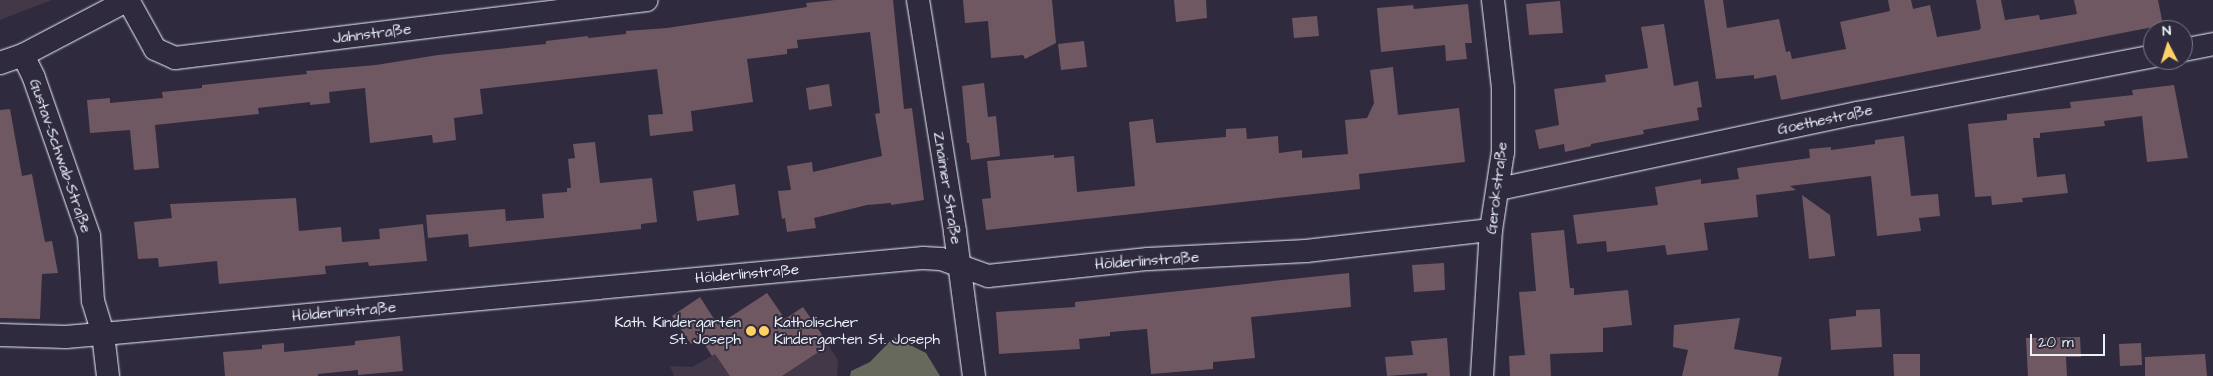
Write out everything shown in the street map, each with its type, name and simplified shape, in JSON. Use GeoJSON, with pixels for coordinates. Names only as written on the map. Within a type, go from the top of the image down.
{"type":"FeatureCollection","features":[{"type":"Feature","properties":{"kind":"street","name":"Jahnstraße"},"geometry":{"type":"LineString","coordinates":[[128,0],[156,49],[175,58],[646,0]]}},
{"type":"Feature","properties":{"kind":"street"},"geometry":{"type":"LineString","coordinates":[[0,63],[23,55],[128,0]]}},
{"type":"Feature","properties":{"kind":"street","name":"Znaimer Straße"},"geometry":{"type":"LineString","coordinates":[[918,0],[955,232],[974,376]]}},
{"type":"Feature","properties":{"kind":"street","name":"Gerokstraße"},"geometry":{"type":"LineString","coordinates":[[1482,376],[1491,230],[1499,189],[1503,152],[1503,88],[1493,0]]}},
{"type":"Feature","properties":{"kind":"street"},"geometry":{"type":"LineString","coordinates":[[2193,48],[2213,44]]}},
{"type":"Feature","properties":{"kind":"street","name":"Gustav-Schwab-Straße"},"geometry":{"type":"LineString","coordinates":[[23,55],[34,78],[86,229],[93,301],[103,334],[108,376]]}},
{"type":"Feature","properties":{"kind":"street","name":"Goethestraße"},"geometry":{"type":"LineString","coordinates":[[1499,189],[1858,113],[2143,58]]}},
{"type":"Feature","properties":{"kind":"street","name":"Hölderlinstraße"},"geometry":{"type":"LineString","coordinates":[[0,335],[66,337],[103,334],[923,258],[941,259],[988,276],[1148,259],[1306,251],[1491,230]]}},
{"type":"Feature","properties":{"kind":"shaded area"},"geometry":{"type":"Polygon","coordinates":[[[0,0],[52,0],[0,20],[0,0]]]}},
{"type":"Feature","properties":{"kind":"shaded area","name":"Katholischer Kindergarten St. Joseph"},"geometry":{"type":"Polygon","coordinates":[[[767,293],[785,319],[803,307],[838,360],[837,376],[674,376],[670,366],[692,367],[712,356],[700,337],[767,293]]]}},
{"type":"Feature","properties":{"kind":"green space"},"geometry":{"type":"Polygon","coordinates":[[[894,337],[926,353],[940,376],[850,376],[851,371],[870,362],[894,337]]]}},
{"type":"Feature","properties":{"kind":"building"},"geometry":{"type":"Polygon","coordinates":[[[835,0],[893,0],[904,109],[912,108],[924,200],[891,205],[891,203],[867,205],[814,218],[816,228],[787,232],[785,218],[782,219],[778,191],[791,190],[787,166],[812,162],[813,172],[882,156],[875,114],[880,113],[870,32],[797,40],[798,48],[787,49],[787,54],[747,59],[753,102],[691,111],[693,131],[650,136],[648,115],[663,114],[657,69],[480,89],[483,114],[454,118],[456,140],[433,143],[432,135],[370,143],[365,88],[329,92],[330,103],[310,105],[310,102],[258,108],[259,114],[155,125],[159,168],[134,170],[130,130],[90,133],[87,100],[110,98],[110,103],[163,98],[162,92],[202,88],[202,85],[307,74],[306,71],[376,65],[438,55],[546,44],[546,41],[626,34],[626,31],[667,28],[807,7],[806,3],[835,0]]]}},
{"type":"Feature","properties":{"kind":"building"},"geometry":{"type":"Polygon","coordinates":[[[963,0],[1052,0],[1056,43],[1025,59],[1023,55],[991,58],[988,21],[965,23],[963,0]]]}},
{"type":"Feature","properties":{"kind":"building"},"geometry":{"type":"Polygon","coordinates":[[[1174,0],[1206,0],[1207,18],[1176,22],[1174,0]]]}},
{"type":"Feature","properties":{"kind":"building"},"geometry":{"type":"Polygon","coordinates":[[[1704,0],[1723,0],[1727,28],[1779,19],[1786,52],[1790,51],[1792,59],[1846,49],[1840,22],[1890,11],[1888,0],[1911,0],[1913,9],[1930,5],[1937,37],[1979,30],[1981,28],[1976,0],[2001,0],[2005,20],[2039,15],[2040,20],[2077,14],[2074,0],[2158,0],[2162,20],[2143,20],[2143,29],[1781,100],[1776,75],[1754,79],[1754,75],[1716,79],[1704,0]]]}},
{"type":"Feature","properties":{"kind":"building"},"geometry":{"type":"Polygon","coordinates":[[[1560,1],[1563,33],[1529,35],[1526,4],[1560,1]]]}},
{"type":"Feature","properties":{"kind":"building"},"geometry":{"type":"Polygon","coordinates":[[[1468,4],[1472,43],[1465,43],[1467,59],[1446,61],[1445,45],[1381,52],[1377,8],[1413,5],[1414,9],[1468,4]]]}},
{"type":"Feature","properties":{"kind":"building"},"geometry":{"type":"Polygon","coordinates":[[[1317,16],[1319,36],[1294,38],[1292,18],[1317,16]]]}},
{"type":"Feature","properties":{"kind":"building"},"geometry":{"type":"Polygon","coordinates":[[[1664,24],[1674,86],[1698,81],[1702,107],[1697,108],[1699,120],[1643,130],[1644,134],[1591,144],[1591,146],[1565,152],[1564,144],[1539,149],[1535,130],[1559,125],[1554,89],[1606,82],[1605,75],[1648,68],[1641,27],[1664,24]]]}},
{"type":"Feature","properties":{"kind":"building"},"geometry":{"type":"Polygon","coordinates":[[[1084,41],[1087,67],[1061,70],[1058,44],[1084,41]]]}},
{"type":"Feature","properties":{"kind":"building"},"geometry":{"type":"Polygon","coordinates":[[[1393,67],[1398,115],[1459,108],[1465,162],[1359,174],[1360,189],[986,230],[982,199],[991,198],[987,161],[1054,155],[1054,158],[1074,156],[1077,192],[1135,186],[1129,122],[1153,119],[1156,143],[1226,137],[1226,129],[1246,128],[1247,139],[1278,136],[1279,153],[1302,150],[1302,158],[1348,154],[1345,120],[1367,118],[1374,103],[1370,70],[1393,67]]]}},
{"type":"Feature","properties":{"kind":"building"},"geometry":{"type":"Polygon","coordinates":[[[984,83],[988,117],[996,116],[1000,156],[971,160],[969,143],[967,143],[962,86],[984,83]]]}},
{"type":"Feature","properties":{"kind":"building"},"geometry":{"type":"Polygon","coordinates":[[[829,84],[832,106],[809,110],[806,88],[829,84]]]}},
{"type":"Feature","properties":{"kind":"building"},"geometry":{"type":"Polygon","coordinates":[[[2174,85],[2188,158],[2147,162],[2142,116],[2104,121],[2105,126],[2040,133],[2040,138],[2033,138],[2037,177],[2065,174],[2068,193],[2022,198],[2023,202],[1992,205],[1991,196],[1975,197],[1968,124],[2007,120],[2007,114],[2071,108],[2070,102],[2133,95],[2132,90],[2174,85]]]}},
{"type":"Feature","properties":{"kind":"building"},"geometry":{"type":"Polygon","coordinates":[[[10,109],[22,176],[32,174],[45,242],[52,241],[58,273],[42,274],[40,319],[0,318],[0,110],[10,109]]]}},
{"type":"Feature","properties":{"kind":"building"},"geometry":{"type":"Polygon","coordinates":[[[1904,136],[1911,196],[1938,194],[1940,216],[1919,218],[1921,231],[1877,236],[1871,176],[1790,186],[1796,190],[1756,195],[1758,217],[1704,223],[1708,250],[1667,255],[1665,245],[1607,252],[1606,241],[1577,244],[1573,215],[1658,205],[1655,187],[1701,179],[1701,184],[1739,179],[1737,168],[1810,158],[1809,149],[1831,147],[1831,150],[1875,144],[1875,140],[1904,136]]]}},
{"type":"Feature","properties":{"kind":"building"},"geometry":{"type":"Polygon","coordinates":[[[595,142],[600,183],[652,178],[657,222],[641,224],[641,229],[469,247],[468,234],[428,238],[426,215],[505,209],[506,221],[544,218],[542,194],[567,192],[567,188],[571,188],[568,159],[575,158],[573,144],[595,142]]]}},
{"type":"Feature","properties":{"kind":"building"},"geometry":{"type":"Polygon","coordinates":[[[735,184],[739,215],[697,221],[693,191],[735,184]]]}},
{"type":"Feature","properties":{"kind":"building"},"geometry":{"type":"Polygon","coordinates":[[[1802,195],[1830,215],[1835,256],[1809,259],[1802,195]]]}},
{"type":"Feature","properties":{"kind":"building"},"geometry":{"type":"Polygon","coordinates":[[[296,198],[299,231],[341,227],[342,242],[380,239],[379,229],[423,224],[427,261],[369,266],[368,262],[325,266],[326,274],[219,284],[217,261],[159,267],[158,258],[138,259],[134,222],[172,218],[170,204],[296,198]]]}},
{"type":"Feature","properties":{"kind":"building"},"geometry":{"type":"Polygon","coordinates":[[[1564,230],[1570,288],[1574,288],[1574,295],[1628,290],[1632,325],[1603,328],[1603,352],[1550,354],[1551,376],[1510,376],[1509,356],[1525,355],[1519,292],[1536,291],[1531,233],[1564,230]]]}},
{"type":"Feature","properties":{"kind":"building"},"geometry":{"type":"Polygon","coordinates":[[[1444,263],[1445,290],[1414,292],[1412,265],[1444,263]]]}},
{"type":"Feature","properties":{"kind":"building"},"geometry":{"type":"Polygon","coordinates":[[[1349,273],[1351,307],[1251,317],[1255,358],[1213,362],[1213,369],[1151,374],[1147,329],[1110,332],[1110,336],[1079,339],[1080,349],[999,354],[996,312],[1075,307],[1075,302],[1349,273]]]}},
{"type":"Feature","properties":{"kind":"building","name":"Katholischer Kindergarten St. Joseph"},"geometry":{"type":"Polygon","coordinates":[[[767,293],[785,319],[803,307],[829,345],[782,376],[730,376],[715,354],[712,356],[700,337],[691,344],[672,316],[700,297],[718,325],[767,293]]]}},
{"type":"Feature","properties":{"kind":"building"},"geometry":{"type":"Polygon","coordinates":[[[1880,309],[1882,347],[1831,350],[1829,319],[1856,316],[1856,310],[1880,309]]]}},
{"type":"Feature","properties":{"kind":"building"},"geometry":{"type":"Polygon","coordinates":[[[1740,318],[1734,349],[1782,357],[1778,376],[1682,376],[1688,350],[1673,347],[1674,325],[1740,318]]]}},
{"type":"Feature","properties":{"kind":"building"},"geometry":{"type":"Polygon","coordinates":[[[400,336],[403,371],[358,375],[358,370],[318,374],[318,376],[225,376],[223,352],[262,349],[262,345],[284,343],[284,352],[355,345],[355,341],[400,336]]]}},
{"type":"Feature","properties":{"kind":"building"},"geometry":{"type":"Polygon","coordinates":[[[2080,337],[2081,357],[2066,357],[2067,376],[2028,376],[2026,338],[2080,337]]]}},
{"type":"Feature","properties":{"kind":"building"},"geometry":{"type":"Polygon","coordinates":[[[1447,338],[1450,376],[1427,376],[1427,373],[1387,376],[1385,357],[1413,355],[1411,341],[1447,338]]]}},
{"type":"Feature","properties":{"kind":"building"},"geometry":{"type":"Polygon","coordinates":[[[2141,343],[2142,365],[2120,366],[2119,344],[2141,343]]]}},
{"type":"Feature","properties":{"kind":"building"},"geometry":{"type":"Polygon","coordinates":[[[1893,354],[1920,354],[1920,376],[1894,376],[1893,354]]]}},
{"type":"Feature","properties":{"kind":"building"},"geometry":{"type":"Polygon","coordinates":[[[2205,354],[2207,376],[2145,376],[2145,357],[2205,354]]]}},
{"type":"Feature","properties":{"kind":"place","name":"Kath. Kindergarten St. Joseph"},"geometry":{"type":"Point","coordinates":[751,331]}},
{"type":"Feature","properties":{"kind":"place","name":"Katholischer Kindergarten St. Joseph"},"geometry":{"type":"Point","coordinates":[764,331]}}]}
